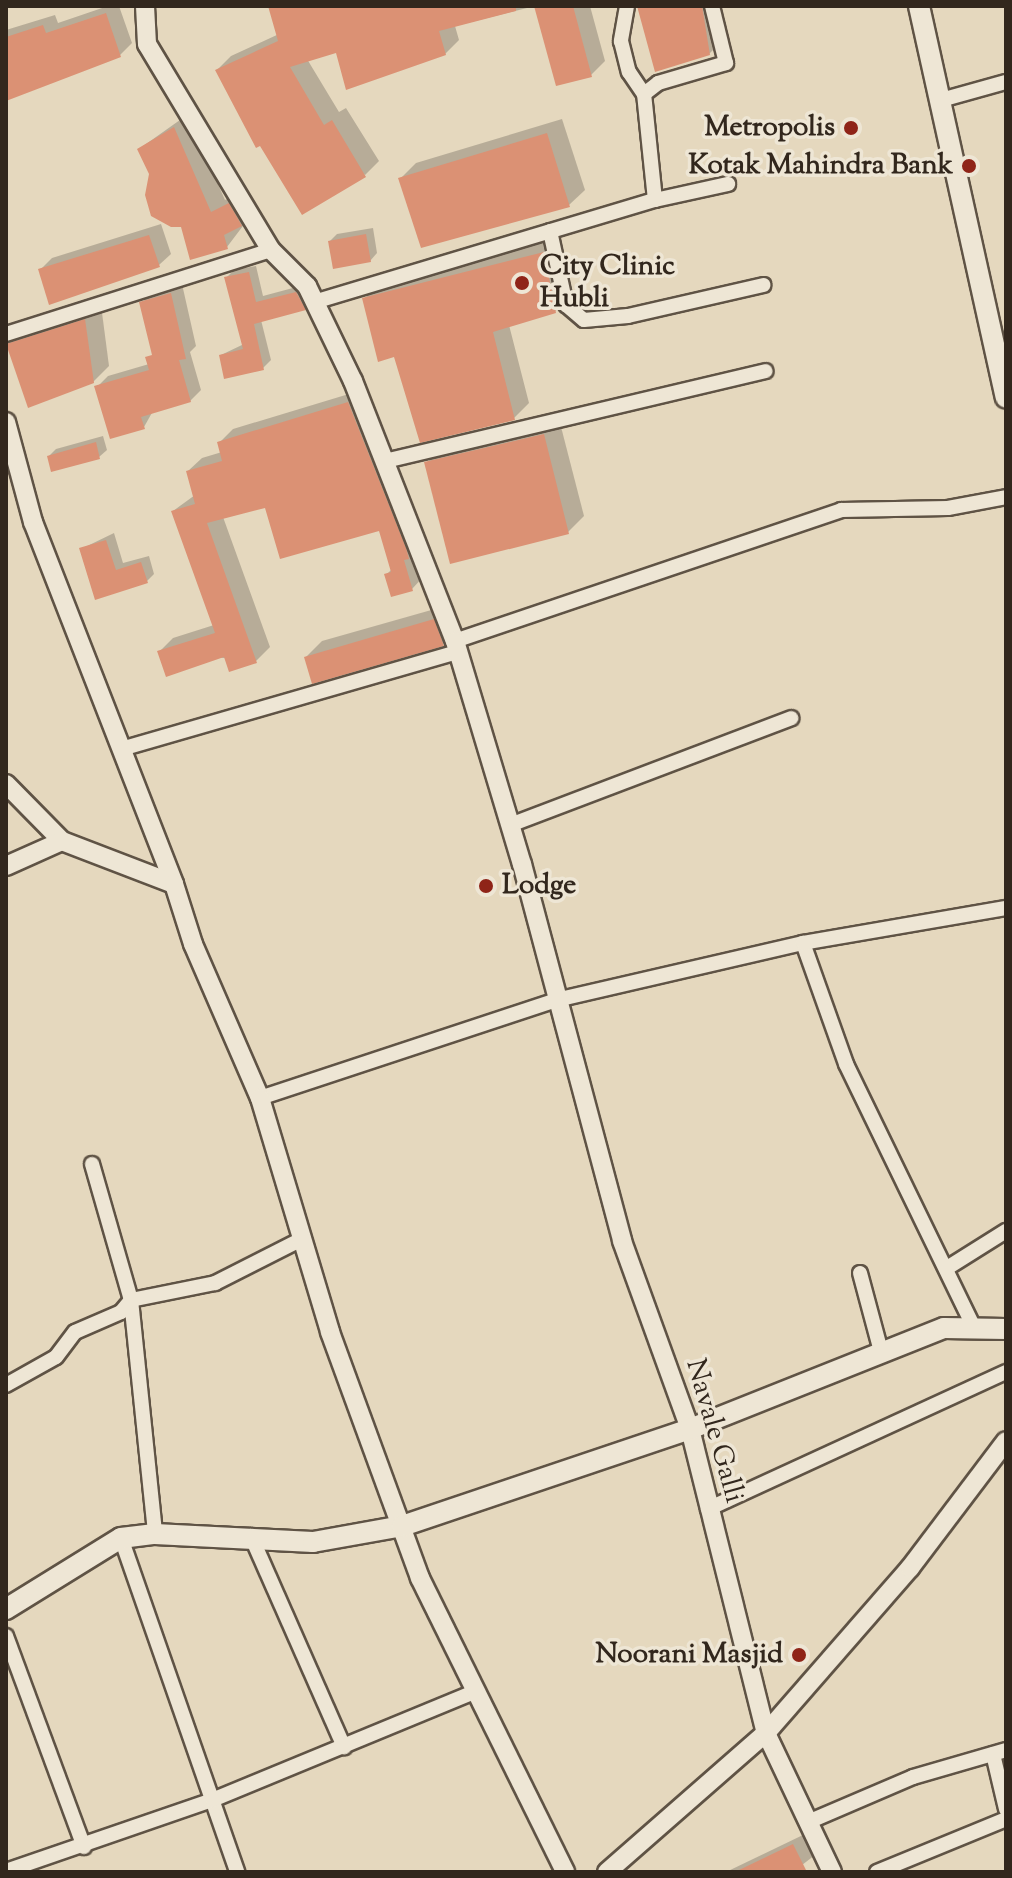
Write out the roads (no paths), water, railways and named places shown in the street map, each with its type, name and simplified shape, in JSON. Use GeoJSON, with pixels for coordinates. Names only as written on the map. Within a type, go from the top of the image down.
{"type":"FeatureCollection","features":[{"type":"Feature","properties":{"kind":"main road"},"geometry":{"type":"LineString","coordinates":[[919,6],[1006,397]]}},
{"type":"Feature","properties":{"kind":"main road"},"geometry":{"type":"LineString","coordinates":[[6,1609],[121,1538],[155,1534],[251,1536],[313,1542],[402,1526],[690,1429],[944,1328],[973,1326],[1006,1329]]}},
{"type":"Feature","properties":{"kind":"street","name":"Navale Galli"},"geometry":{"type":"LineString","coordinates":[[145,6],[147,44],[271,250],[314,302],[385,461],[456,646],[510,825],[622,1241],[690,1429],[766,1733],[832,1872]]}},
{"type":"Feature","properties":{"kind":"street"},"geometry":{"type":"LineString","coordinates":[[627,6],[621,41],[629,72],[644,94],[655,200]]}},
{"type":"Feature","properties":{"kind":"street"},"geometry":{"type":"LineString","coordinates":[[644,94],[658,83],[726,63],[712,6]]}},
{"type":"Feature","properties":{"kind":"street"},"geometry":{"type":"LineString","coordinates":[[941,100],[1006,82]]}},
{"type":"Feature","properties":{"kind":"street"},"geometry":{"type":"LineString","coordinates":[[314,302],[655,200],[728,184]]}},
{"type":"Feature","properties":{"kind":"street"},"geometry":{"type":"LineString","coordinates":[[550,231],[566,305],[584,320],[628,316],[763,285]]}},
{"type":"Feature","properties":{"kind":"street"},"geometry":{"type":"LineString","coordinates":[[6,334],[271,250]]}},
{"type":"Feature","properties":{"kind":"street"},"geometry":{"type":"LineString","coordinates":[[385,461],[766,371]]}},
{"type":"Feature","properties":{"kind":"street"},"geometry":{"type":"LineString","coordinates":[[6,422],[33,522],[174,884],[193,944],[260,1098],[330,1332],[420,1578],[565,1872]]}},
{"type":"Feature","properties":{"kind":"street"},"geometry":{"type":"LineString","coordinates":[[121,749],[456,646],[841,510],[948,508],[1006,497]]}},
{"type":"Feature","properties":{"kind":"street"},"geometry":{"type":"LineString","coordinates":[[510,825],[791,718]]}},
{"type":"Feature","properties":{"kind":"street"},"geometry":{"type":"LineString","coordinates":[[6,784],[62,841],[174,884]]}},
{"type":"Feature","properties":{"kind":"street"},"geometry":{"type":"LineString","coordinates":[[6,866],[62,841]]}},
{"type":"Feature","properties":{"kind":"street"},"geometry":{"type":"LineString","coordinates":[[260,1098],[556,1000],[803,943],[1006,908]]}},
{"type":"Feature","properties":{"kind":"street"},"geometry":{"type":"LineString","coordinates":[[803,943],[846,1064],[905,1192],[947,1268],[973,1326]]}},
{"type":"Feature","properties":{"kind":"street"},"geometry":{"type":"LineString","coordinates":[[92,1164],[131,1300],[155,1534]]}},
{"type":"Feature","properties":{"kind":"street"},"geometry":{"type":"LineString","coordinates":[[947,1268],[1006,1231]]}},
{"type":"Feature","properties":{"kind":"street"},"geometry":{"type":"LineString","coordinates":[[6,1385],[56,1357],[75,1332],[121,1312],[131,1300],[215,1283],[302,1239]]}},
{"type":"Feature","properties":{"kind":"street"},"geometry":{"type":"LineString","coordinates":[[860,1273],[882,1355]]}},
{"type":"Feature","properties":{"kind":"street"},"geometry":{"type":"LineString","coordinates":[[708,1509],[1006,1372]]}},
{"type":"Feature","properties":{"kind":"street"},"geometry":{"type":"LineString","coordinates":[[607,1872],[766,1733],[910,1568],[1006,1441]]}},
{"type":"Feature","properties":{"kind":"street"},"geometry":{"type":"LineString","coordinates":[[251,1536],[344,1747]]}},
{"type":"Feature","properties":{"kind":"street"},"geometry":{"type":"LineString","coordinates":[[121,1538],[237,1872]]}},
{"type":"Feature","properties":{"kind":"street"},"geometry":{"type":"LineString","coordinates":[[6,1636],[84,1847]]}},
{"type":"Feature","properties":{"kind":"street"},"geometry":{"type":"LineString","coordinates":[[6,1871],[84,1847],[212,1800],[474,1692]]}},
{"type":"Feature","properties":{"kind":"street"},"geometry":{"type":"LineString","coordinates":[[808,1822],[913,1777],[999,1752],[1006,1809]]}},
{"type":"Feature","properties":{"kind":"street"},"geometry":{"type":"LineString","coordinates":[[877,1872],[1006,1819]]}},
{"type":"Feature","properties":{"kind":"place","name":"Metropolis"},"geometry":{"type":"Point","coordinates":[851,128]}},
{"type":"Feature","properties":{"kind":"place","name":"Kotak Mahindra Bank"},"geometry":{"type":"Point","coordinates":[969,166]}},
{"type":"Feature","properties":{"kind":"place","name":"City Clinic Hubli"},"geometry":{"type":"Point","coordinates":[522,283]}},
{"type":"Feature","properties":{"kind":"place","name":"Lodge"},"geometry":{"type":"Point","coordinates":[486,886]}},
{"type":"Feature","properties":{"kind":"place","name":"Noorani Masjid"},"geometry":{"type":"Point","coordinates":[799,1655]}}]}
